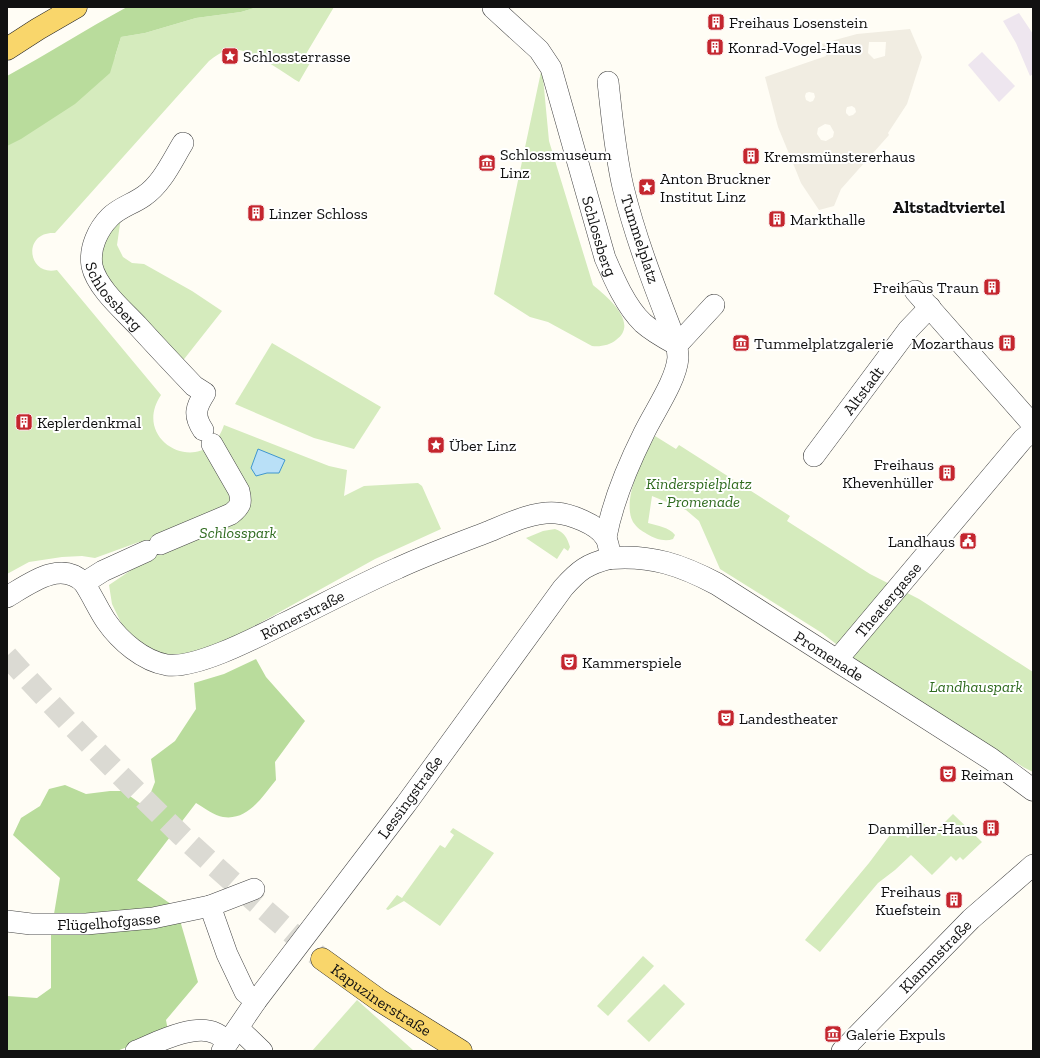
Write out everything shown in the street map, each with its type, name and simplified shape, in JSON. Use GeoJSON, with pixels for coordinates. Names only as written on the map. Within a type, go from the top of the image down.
{"type":"FeatureCollection","features":[{"type":"Feature","properties":{"kind":"main road"},"geometry":{"type":"LineString","coordinates":[[7,50],[38,29],[76,7]]}},
{"type":"Feature","properties":{"kind":"main road","name":"Kapuzinerstraße"},"geometry":{"type":"LineString","coordinates":[[322,959],[386,1004],[461,1051]]}},
{"type":"Feature","properties":{"kind":"street","name":"Schlossberg"},"geometry":{"type":"LineString","coordinates":[[492,8],[539,50],[551,68],[605,258],[615,281],[629,304],[643,322],[677,346]]}},
{"type":"Feature","properties":{"kind":"street","name":"Tummelplatz"},"geometry":{"type":"LineString","coordinates":[[608,82],[617,156],[623,188],[645,261],[677,346],[678,358],[674,372],[624,475],[614,504],[608,547]]}},
{"type":"Feature","properties":{"kind":"street","name":"Schlossberg"},"geometry":{"type":"LineString","coordinates":[[84,583],[103,571],[154,547],[231,514],[239,507],[241,500],[239,491],[199,424],[196,415],[198,404],[205,393],[194,386],[110,296],[95,274],[91,257],[96,237],[102,227],[119,209],[145,196],[154,187],[183,143]]}},
{"type":"Feature","properties":{"kind":"street"},"geometry":{"type":"LineString","coordinates":[[915,291],[1033,425]]}},
{"type":"Feature","properties":{"kind":"street"},"geometry":{"type":"LineString","coordinates":[[677,346],[714,305]]}},
{"type":"Feature","properties":{"kind":"street","name":"Altstadt"},"geometry":{"type":"LineString","coordinates":[[814,456],[904,336],[930,307]]}},
{"type":"Feature","properties":{"kind":"street","name":"Theatergasse"},"geometry":{"type":"LineString","coordinates":[[837,660],[1023,438],[1033,431]]}},
{"type":"Feature","properties":{"kind":"street","name":"Römerstraße"},"geometry":{"type":"LineString","coordinates":[[84,583],[106,621],[134,650],[150,660],[168,665],[185,665],[205,659],[259,636],[397,568],[447,547],[536,514],[555,513],[572,516],[596,528],[608,547]]}},
{"type":"Feature","properties":{"kind":"street","name":"Promenade"},"geometry":{"type":"LineString","coordinates":[[608,547],[631,556],[654,560],[690,570],[717,584],[991,759],[1033,790]]}},
{"type":"Feature","properties":{"kind":"street","name":"Lessingstraße"},"geometry":{"type":"LineString","coordinates":[[229,1040],[256,1001],[406,804],[563,588],[583,568],[596,561],[608,547]]}},
{"type":"Feature","properties":{"kind":"street"},"geometry":{"type":"LineString","coordinates":[[7,597],[49,574],[61,573],[73,575],[84,583]]}},
{"type":"Feature","properties":{"kind":"street","name":"Klammstraße"},"geometry":{"type":"LineString","coordinates":[[848,1049],[971,919],[1033,866]]}},
{"type":"Feature","properties":{"kind":"street","name":"Flügelhofgasse"},"geometry":{"type":"LineString","coordinates":[[7,921],[39,924],[86,924],[153,918],[210,906],[254,889]]}},
{"type":"Feature","properties":{"kind":"street"},"geometry":{"type":"LineString","coordinates":[[210,906],[227,954],[245,992],[256,1001]]}},
{"type":"Feature","properties":{"kind":"street"},"geometry":{"type":"LineString","coordinates":[[136,1051],[169,1038],[200,1030],[214,1032],[229,1040],[262,1051]]}},
{"type":"Feature","properties":{"kind":"shaded area"},"geometry":{"type":"Polygon","coordinates":[[[1019,13],[1033,34],[1033,74],[1030,76],[1016,43],[1003,21],[1019,13]]]}},
{"type":"Feature","properties":{"kind":"shaded area"},"geometry":{"type":"Polygon","coordinates":[[[910,29],[922,57],[907,104],[888,133],[889,135],[841,189],[834,206],[819,210],[801,183],[778,127],[765,77],[826,56],[822,44],[857,34],[910,29]],[[869,42],[868,53],[874,59],[885,56],[886,42],[869,42]],[[806,93],[806,100],[810,102],[813,101],[815,97],[814,93],[806,93]],[[852,106],[847,107],[846,113],[849,116],[856,112],[855,108],[852,106]],[[825,124],[818,128],[817,134],[821,140],[826,141],[833,137],[834,132],[830,125],[825,124]]]}},
{"type":"Feature","properties":{"kind":"shaded area"},"geometry":{"type":"Polygon","coordinates":[[[982,52],[1015,86],[999,102],[968,65],[982,52]]]}},
{"type":"Feature","properties":{"kind":"green space"},"geometry":{"type":"Polygon","coordinates":[[[127,7],[258,7],[241,12],[196,18],[145,33],[121,37],[110,73],[75,104],[21,139],[7,146],[7,76],[127,7]]]}},
{"type":"Feature","properties":{"kind":"green space","name":"Schlosspark"},"geometry":{"type":"Polygon","coordinates":[[[258,7],[334,7],[303,59],[310,63],[299,82],[265,60],[245,51],[228,50],[216,56],[209,61],[55,233],[44,234],[37,239],[33,246],[32,253],[34,261],[39,267],[47,270],[57,270],[161,395],[154,412],[155,428],[162,440],[174,449],[188,452],[202,450],[215,441],[224,425],[329,466],[347,470],[344,496],[364,486],[418,483],[422,486],[441,529],[375,559],[222,644],[189,654],[161,655],[141,647],[125,631],[112,604],[109,585],[152,556],[139,542],[95,558],[82,556],[62,557],[29,562],[7,574],[7,144],[115,57],[121,37],[145,33],[196,18],[241,12],[258,7]]]}},
{"type":"Feature","properties":{"kind":"green space"},"geometry":{"type":"Polygon","coordinates":[[[542,67],[549,141],[593,285],[612,303],[623,318],[624,326],[622,333],[614,342],[605,345],[592,346],[548,322],[530,317],[494,294],[542,67]]]}},
{"type":"Feature","properties":{"kind":"green space"},"geometry":{"type":"Polygon","coordinates":[[[121,217],[117,245],[123,257],[132,263],[144,264],[192,291],[222,311],[181,363],[113,288],[100,264],[104,237],[121,217]]]}},
{"type":"Feature","properties":{"kind":"green space"},"geometry":{"type":"Polygon","coordinates":[[[272,343],[381,407],[354,449],[314,438],[235,404],[272,343]]]}},
{"type":"Feature","properties":{"kind":"green space","name":"Landhauspark"},"geometry":{"type":"Polygon","coordinates":[[[655,436],[676,449],[679,445],[790,516],[787,521],[870,574],[919,599],[1033,672],[1033,772],[863,665],[822,633],[720,569],[699,521],[686,510],[652,496],[648,523],[666,528],[675,535],[673,539],[660,540],[650,536],[638,528],[633,522],[630,513],[632,490],[635,478],[645,454],[655,436]]]}},
{"type":"Feature","properties":{"kind":"green space"},"geometry":{"type":"Polygon","coordinates":[[[555,529],[565,535],[570,547],[568,551],[564,548],[557,559],[526,538],[543,531],[555,529]]]}},
{"type":"Feature","properties":{"kind":"green space"},"geometry":{"type":"Polygon","coordinates":[[[256,659],[266,677],[305,721],[275,762],[276,780],[254,806],[247,812],[240,815],[223,817],[196,803],[137,880],[175,907],[53,920],[60,878],[13,835],[21,818],[40,806],[49,789],[65,785],[86,794],[123,791],[145,807],[155,782],[151,759],[175,741],[196,709],[194,683],[224,674],[256,659]]]}},
{"type":"Feature","properties":{"kind":"green space"},"geometry":{"type":"Polygon","coordinates":[[[953,814],[982,842],[963,860],[960,857],[956,861],[951,856],[932,875],[911,855],[878,883],[820,952],[805,940],[869,863],[896,827],[908,838],[923,823],[934,833],[953,814]]]}},
{"type":"Feature","properties":{"kind":"green space"},"geometry":{"type":"Polygon","coordinates":[[[453,828],[494,853],[440,926],[404,901],[388,910],[386,909],[397,895],[402,898],[440,845],[445,848],[454,835],[450,832],[453,828]]]}},
{"type":"Feature","properties":{"kind":"green space"},"geometry":{"type":"Polygon","coordinates":[[[179,917],[198,982],[166,1020],[168,1031],[117,1051],[7,1051],[7,996],[37,998],[51,988],[51,930],[179,917]]]}},
{"type":"Feature","properties":{"kind":"green space"},"geometry":{"type":"Polygon","coordinates":[[[643,956],[654,966],[608,1016],[597,1006],[643,956]]]}},
{"type":"Feature","properties":{"kind":"green space"},"geometry":{"type":"Polygon","coordinates":[[[664,984],[685,1004],[649,1042],[627,1021],[664,984]]]}},
{"type":"Feature","properties":{"kind":"green space"},"geometry":{"type":"Polygon","coordinates":[[[357,1000],[414,1051],[312,1051],[357,1000]]]}},
{"type":"Feature","properties":{"kind":"water"},"geometry":{"type":"Polygon","coordinates":[[[258,449],[285,460],[279,473],[267,473],[256,476],[251,468],[258,449]]]}},
{"type":"Feature","properties":{"kind":"tunnel"},"geometry":{"type":"LineString","coordinates":[[7,656],[92,747],[181,835],[233,883],[322,959]]}},
{"type":"Feature","properties":{"kind":"place","name":"Freihaus Losenstein"},"geometry":{"type":"Point","coordinates":[716,22]}},
{"type":"Feature","properties":{"kind":"place","name":"Konrad-Vogel-Haus"},"geometry":{"type":"Point","coordinates":[715,47]}},
{"type":"Feature","properties":{"kind":"place","name":"Schlossterrasse"},"geometry":{"type":"Point","coordinates":[230,56]}},
{"type":"Feature","properties":{"kind":"place","name":"Kremsmünstererhaus"},"geometry":{"type":"Point","coordinates":[751,156]}},
{"type":"Feature","properties":{"kind":"place","name":"Schlossmuseum Linz"},"geometry":{"type":"Point","coordinates":[487,163]}},
{"type":"Feature","properties":{"kind":"place","name":"Anton Bruckner Institut Linz"},"geometry":{"type":"Point","coordinates":[647,187]}},
{"type":"Feature","properties":{"kind":"place","name":"Linzer Schloss"},"geometry":{"type":"Point","coordinates":[256,213]}},
{"type":"Feature","properties":{"kind":"place","name":"Markthalle"},"geometry":{"type":"Point","coordinates":[777,219]}},
{"type":"Feature","properties":{"kind":"place","name":"Freihaus Traun"},"geometry":{"type":"Point","coordinates":[992,287]}},
{"type":"Feature","properties":{"kind":"place","name":"Tummelplatzgalerie"},"geometry":{"type":"Point","coordinates":[741,343]}},
{"type":"Feature","properties":{"kind":"place","name":"Mozarthaus"},"geometry":{"type":"Point","coordinates":[1007,343]}},
{"type":"Feature","properties":{"kind":"place","name":"Keplerdenkmal"},"geometry":{"type":"Point","coordinates":[24,422]}},
{"type":"Feature","properties":{"kind":"place","name":"Über Linz"},"geometry":{"type":"Point","coordinates":[436,445]}},
{"type":"Feature","properties":{"kind":"place","name":"Freihaus Khevenhüller"},"geometry":{"type":"Point","coordinates":[947,473]}},
{"type":"Feature","properties":{"kind":"place","name":"Landhaus"},"geometry":{"type":"Point","coordinates":[968,541]}},
{"type":"Feature","properties":{"kind":"place","name":"Kammerspiele"},"geometry":{"type":"Point","coordinates":[569,662]}},
{"type":"Feature","properties":{"kind":"place","name":"Landestheater"},"geometry":{"type":"Point","coordinates":[726,718]}},
{"type":"Feature","properties":{"kind":"place","name":"Reiman"},"geometry":{"type":"Point","coordinates":[948,774]}},
{"type":"Feature","properties":{"kind":"place","name":"Danmiller-Haus"},"geometry":{"type":"Point","coordinates":[991,828]}},
{"type":"Feature","properties":{"kind":"place","name":"Freihaus Kuefstein"},"geometry":{"type":"Point","coordinates":[954,900]}},
{"type":"Feature","properties":{"kind":"place","name":"Galerie Expuls"},"geometry":{"type":"Point","coordinates":[833,1034]}},
{"type":"Feature","properties":{"kind":"district","name":"Altstadtviertel"},"geometry":{"type":"Point","coordinates":[949,207]}},
{"type":"Feature","properties":{"kind":"park label","name":"Kinderspielplatz - Promenade"},"geometry":{"type":"Point","coordinates":[699,492]}}]}
